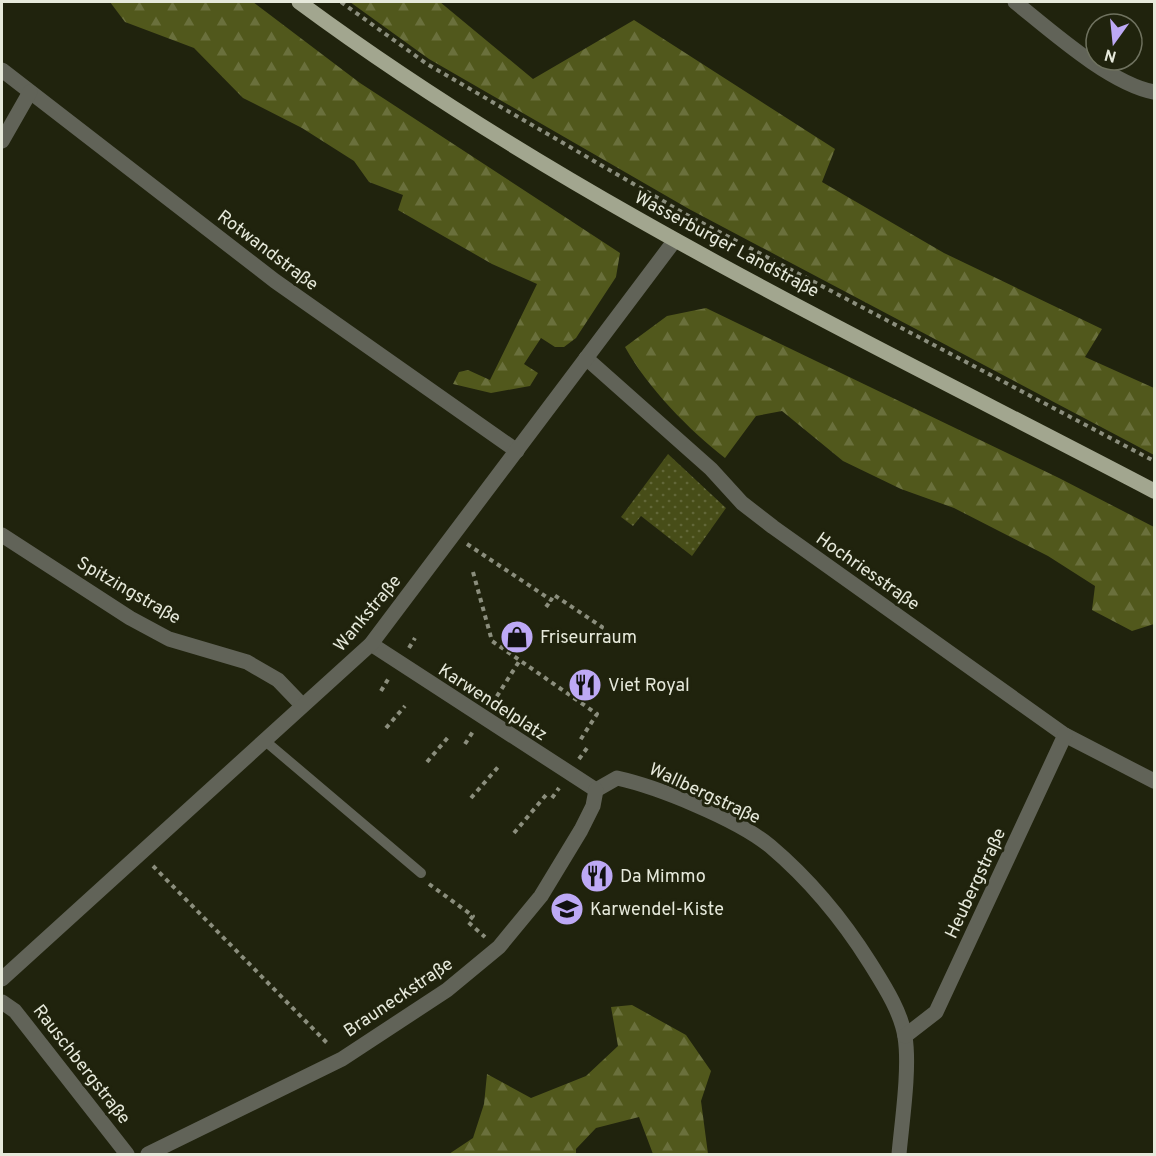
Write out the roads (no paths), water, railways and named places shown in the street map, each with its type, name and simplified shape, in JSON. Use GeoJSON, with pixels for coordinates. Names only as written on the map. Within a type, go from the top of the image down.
{"type":"FeatureCollection","features":[{"type":"Feature","properties":{"kind":"main road","name":"Wasserburger Landstraße"},"geometry":{"type":"LineString","coordinates":[[299,2],[353,41],[513,147],[675,240],[1155,491]]}},
{"type":"Feature","properties":{"kind":"street"},"geometry":{"type":"LineString","coordinates":[[1015,2],[1088,59],[1139,90],[1155,92]]}},
{"type":"Feature","properties":{"kind":"street","name":"Rotwandstraße"},"geometry":{"type":"LineString","coordinates":[[2,70],[275,281],[517,451]]}},
{"type":"Feature","properties":{"kind":"street"},"geometry":{"type":"LineString","coordinates":[[2,141],[30,92]]}},
{"type":"Feature","properties":{"kind":"street","name":"Wankstraße"},"geometry":{"type":"LineString","coordinates":[[2,979],[371,644],[675,240]]}},
{"type":"Feature","properties":{"kind":"street","name":"Hochriesstraße"},"geometry":{"type":"LineString","coordinates":[[586,358],[772,527],[1065,735],[1155,781]]}},
{"type":"Feature","properties":{"kind":"street","name":"Spitzingstraße"},"geometry":{"type":"LineString","coordinates":[[2,535],[130,618],[169,639],[247,662],[278,680],[302,705]]}},
{"type":"Feature","properties":{"kind":"street","name":"Karwendelplatz"},"geometry":{"type":"LineString","coordinates":[[371,644],[596,790]]}},
{"type":"Feature","properties":{"kind":"street","name":"Heubergstraße"},"geometry":{"type":"LineString","coordinates":[[905,1036],[936,1012],[1065,735]]}},
{"type":"Feature","properties":{"kind":"street","name":"Wallbergstraße"},"geometry":{"type":"LineString","coordinates":[[596,790],[617,778],[648,785],[724,819],[768,845],[818,892],[860,947],[886,989],[905,1036],[899,1155]]}},
{"type":"Feature","properties":{"kind":"street","name":"Brauneckstraße"},"geometry":{"type":"LineString","coordinates":[[148,1155],[342,1059],[447,990],[499,947],[540,896],[593,806],[596,790]]}},
{"type":"Feature","properties":{"kind":"street","name":"Rauschbergstraße"},"geometry":{"type":"LineString","coordinates":[[2,1002],[15,1011],[128,1155]]}},
{"type":"Feature","properties":{"kind":"lane"},"geometry":{"type":"LineString","coordinates":[[264,740],[421,873]]}},
{"type":"Feature","properties":{"kind":"place","name":"Friseurraum"},"geometry":{"type":"Point","coordinates":[517,637]}},
{"type":"Feature","properties":{"kind":"place","name":"Viet Royal"},"geometry":{"type":"Point","coordinates":[585,685]}},
{"type":"Feature","properties":{"kind":"place","name":"Da Mimmo"},"geometry":{"type":"Point","coordinates":[597,876]}},
{"type":"Feature","properties":{"kind":"place","name":"Karwendel-Kiste"},"geometry":{"type":"Point","coordinates":[567,909]}}]}
